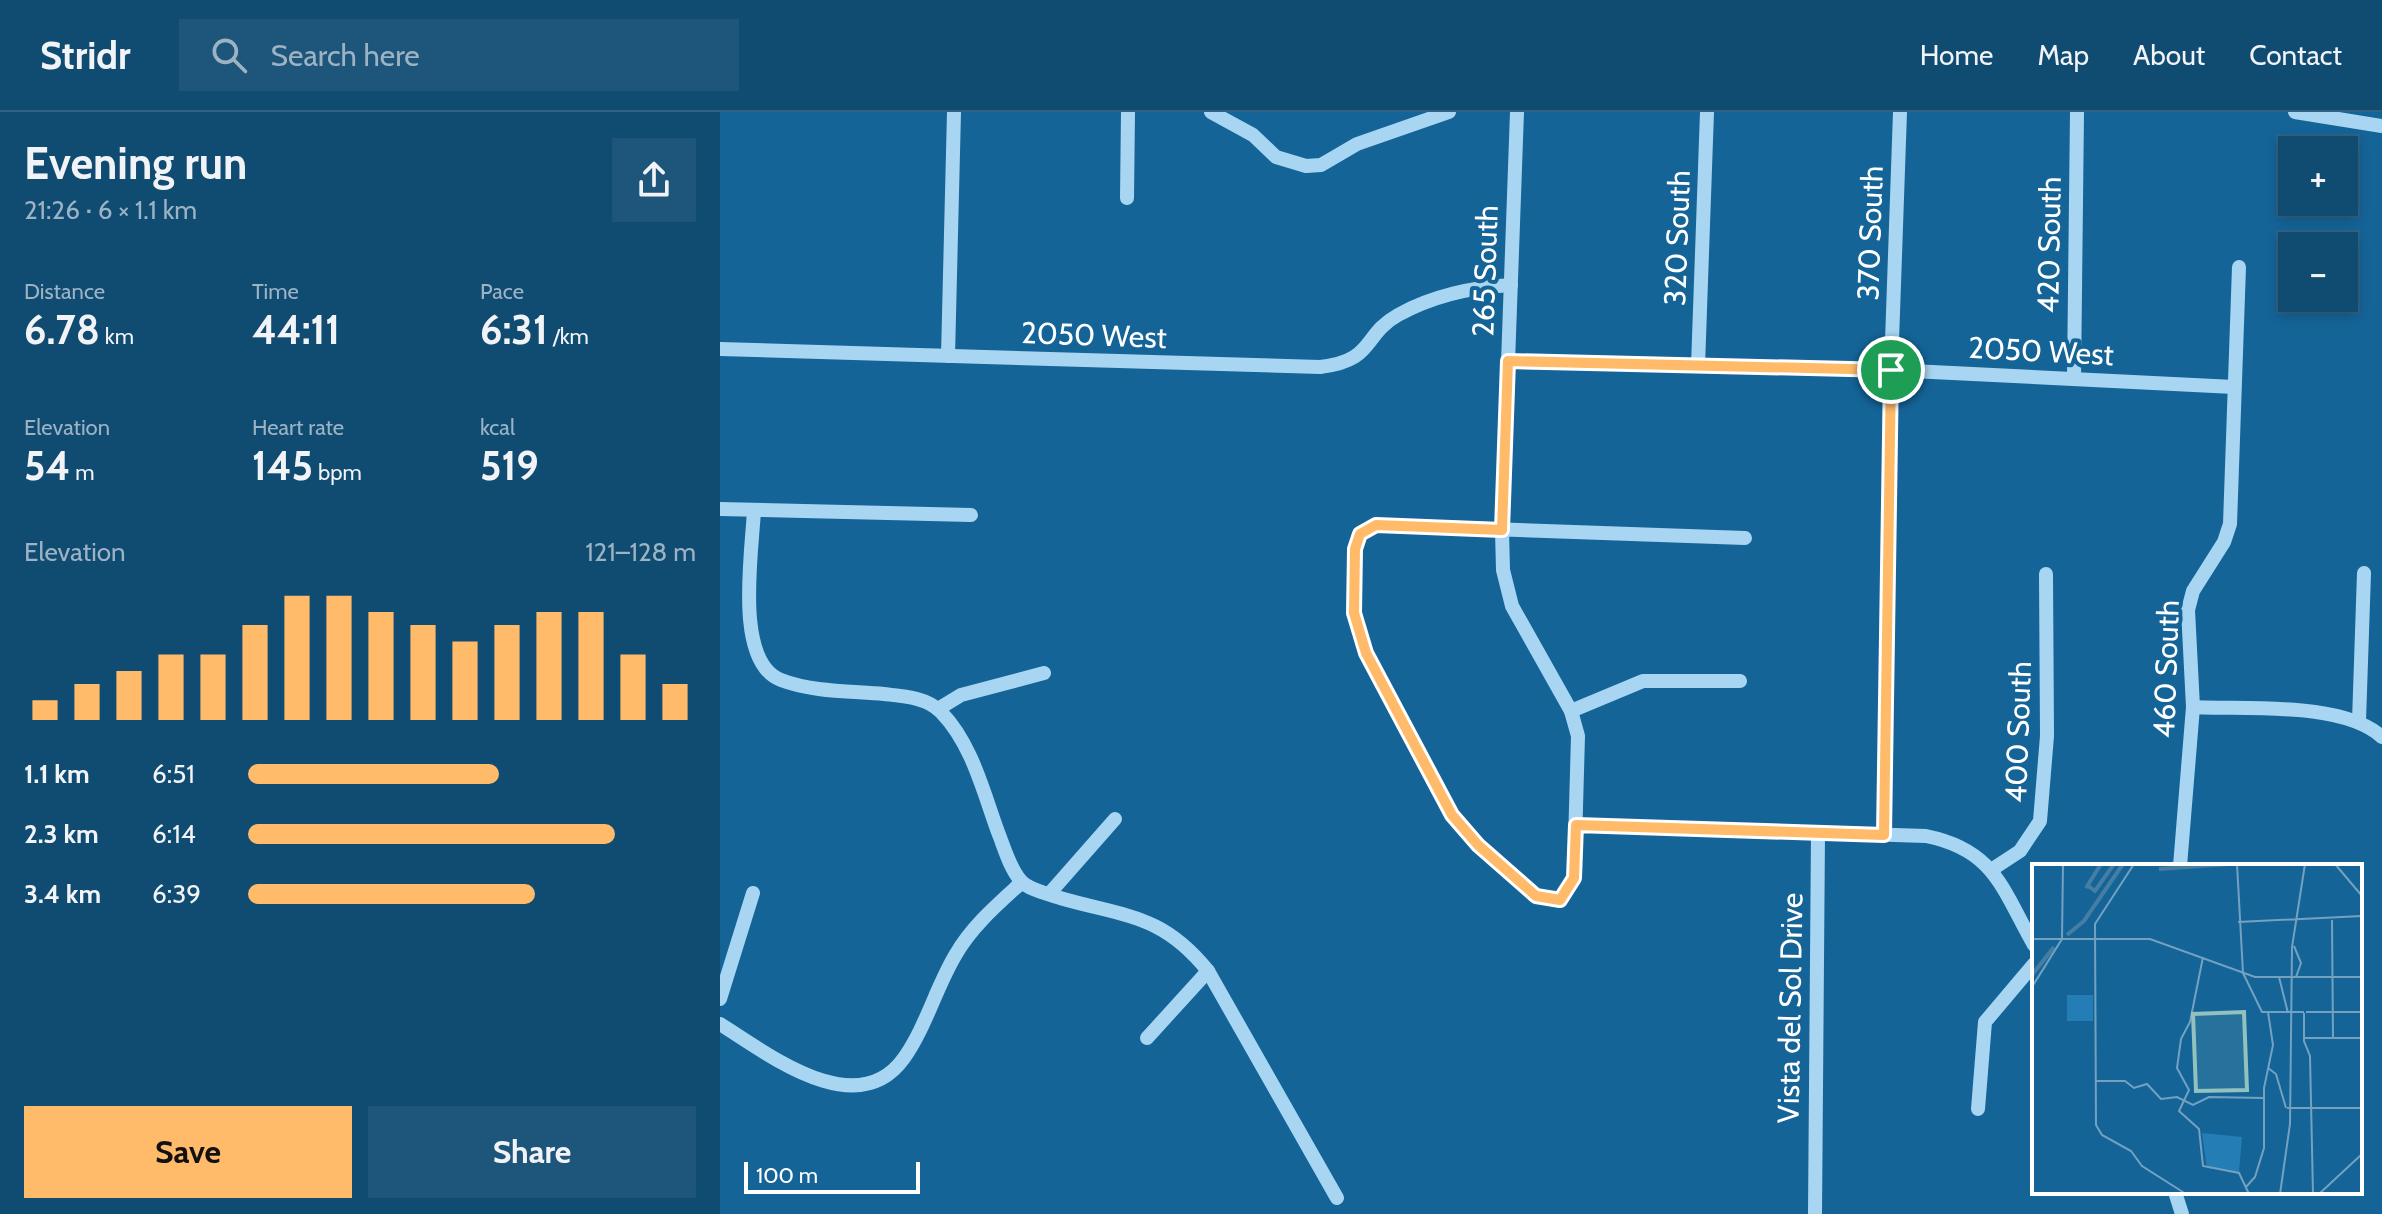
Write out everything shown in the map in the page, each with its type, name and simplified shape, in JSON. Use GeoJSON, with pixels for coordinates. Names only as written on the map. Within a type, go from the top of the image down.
{"type":"FeatureCollection","features":[{"type":"Feature","properties":{"kind":"street"},"geometry":{"type":"LineString","coordinates":[[948,356],[954,112]]}},
{"type":"Feature","properties":{"kind":"street"},"geometry":{"type":"LineString","coordinates":[[1127,198],[1128,112]]}},
{"type":"Feature","properties":{"kind":"street"},"geometry":{"type":"LineString","coordinates":[[1211,112],[1253,135],[1276,157],[1306,166],[1321,165],[1357,144],[1449,112]]}},
{"type":"Feature","properties":{"kind":"street","name":"265 South"},"geometry":{"type":"LineString","coordinates":[[1502,530],[1376,525],[1360,534],[1355,549],[1354,613],[1366,653],[1452,815],[1478,845],[1536,896],[1560,900],[1574,878],[1578,736],[1571,711],[1512,606],[1503,570],[1517,112]]}},
{"type":"Feature","properties":{"kind":"street","name":"320 South"},"geometry":{"type":"LineString","coordinates":[[1698,366],[1707,112]]}},
{"type":"Feature","properties":{"kind":"street","name":"370 South"},"geometry":{"type":"LineString","coordinates":[[1884,835],[1891,370],[1900,112]]}},
{"type":"Feature","properties":{"kind":"street","name":"420 South"},"geometry":{"type":"LineString","coordinates":[[2074,378],[2077,112]]}},
{"type":"Feature","properties":{"kind":"street"},"geometry":{"type":"LineString","coordinates":[[2295,112],[2382,126]]}},
{"type":"Feature","properties":{"kind":"street","name":"460 South"},"geometry":{"type":"LineString","coordinates":[[2180,864],[2193,707],[2188,610],[2193,591],[2224,542],[2230,524],[2239,267]]}},
{"type":"Feature","properties":{"kind":"street","name":"2050 West"},"geometry":{"type":"LineString","coordinates":[[720,349],[1341,365],[1368,349],[1398,315],[1442,297],[1483,287],[1511,285]]}},
{"type":"Feature","properties":{"kind":"street","name":"2050 West"},"geometry":{"type":"LineString","coordinates":[[1508,361],[1891,370],[2234,387]]}},
{"type":"Feature","properties":{"kind":"street"},"geometry":{"type":"LineString","coordinates":[[720,509],[971,515]]}},
{"type":"Feature","properties":{"kind":"street"},"geometry":{"type":"LineString","coordinates":[[754,510],[750,632],[755,654],[765,670],[795,685],[903,696],[938,709],[956,730],[974,764],[1006,854],[1022,882],[1049,894],[1145,920],[1166,929],[1187,944],[1208,971],[1337,1198]]}},
{"type":"Feature","properties":{"kind":"street"},"geometry":{"type":"LineString","coordinates":[[1502,530],[1745,538]]}},
{"type":"Feature","properties":{"kind":"street"},"geometry":{"type":"LineString","coordinates":[[2359,721],[2364,573]]}},
{"type":"Feature","properties":{"kind":"street","name":"400 South"},"geometry":{"type":"LineString","coordinates":[[1991,870],[2020,851],[2040,821],[2047,736],[2046,574]]}},
{"type":"Feature","properties":{"kind":"street"},"geometry":{"type":"LineString","coordinates":[[938,709],[961,695],[1044,673]]}},
{"type":"Feature","properties":{"kind":"street"},"geometry":{"type":"LineString","coordinates":[[1571,711],[1643,681],[1740,681]]}},
{"type":"Feature","properties":{"kind":"street"},"geometry":{"type":"LineString","coordinates":[[2193,707],[2334,714],[2359,721],[2382,737]]}},
{"type":"Feature","properties":{"kind":"street"},"geometry":{"type":"LineString","coordinates":[[1049,894],[1115,819]]}},
{"type":"Feature","properties":{"kind":"street"},"geometry":{"type":"LineString","coordinates":[[1576,825],[1926,836],[1954,842],[1975,853],[1991,870],[2032,942]]}},
{"type":"Feature","properties":{"kind":"street","name":"Vista del Sol Drive"},"geometry":{"type":"LineString","coordinates":[[1815,1213],[1818,834]]}},
{"type":"Feature","properties":{"kind":"street"},"geometry":{"type":"LineString","coordinates":[[720,1024],[814,1078],[856,1086],[873,1084],[891,1073],[905,1057],[964,942],[980,921],[1022,882]]}},
{"type":"Feature","properties":{"kind":"street"},"geometry":{"type":"LineString","coordinates":[[720,999],[753,893]]}},
{"type":"Feature","properties":{"kind":"street"},"geometry":{"type":"LineString","coordinates":[[1978,1109],[1985,1022],[2032,966]]}},
{"type":"Feature","properties":{"kind":"street"},"geometry":{"type":"LineString","coordinates":[[1147,1038],[1208,971]]}},
{"type":"Feature","properties":{"kind":"street"},"geometry":{"type":"LineString","coordinates":[[2176,1194],[2182,1214]]}},
{"type":"Feature","properties":{"kind":"route"},"geometry":{"type":"LineString","coordinates":[[1508,361],[1891,370],[1884,835],[1576,825],[1574,878],[1560,900],[1536,896],[1478,845],[1452,815],[1366,653],[1354,613],[1355,549],[1360,534],[1376,525],[1502,530],[1508,361]]}}]}
